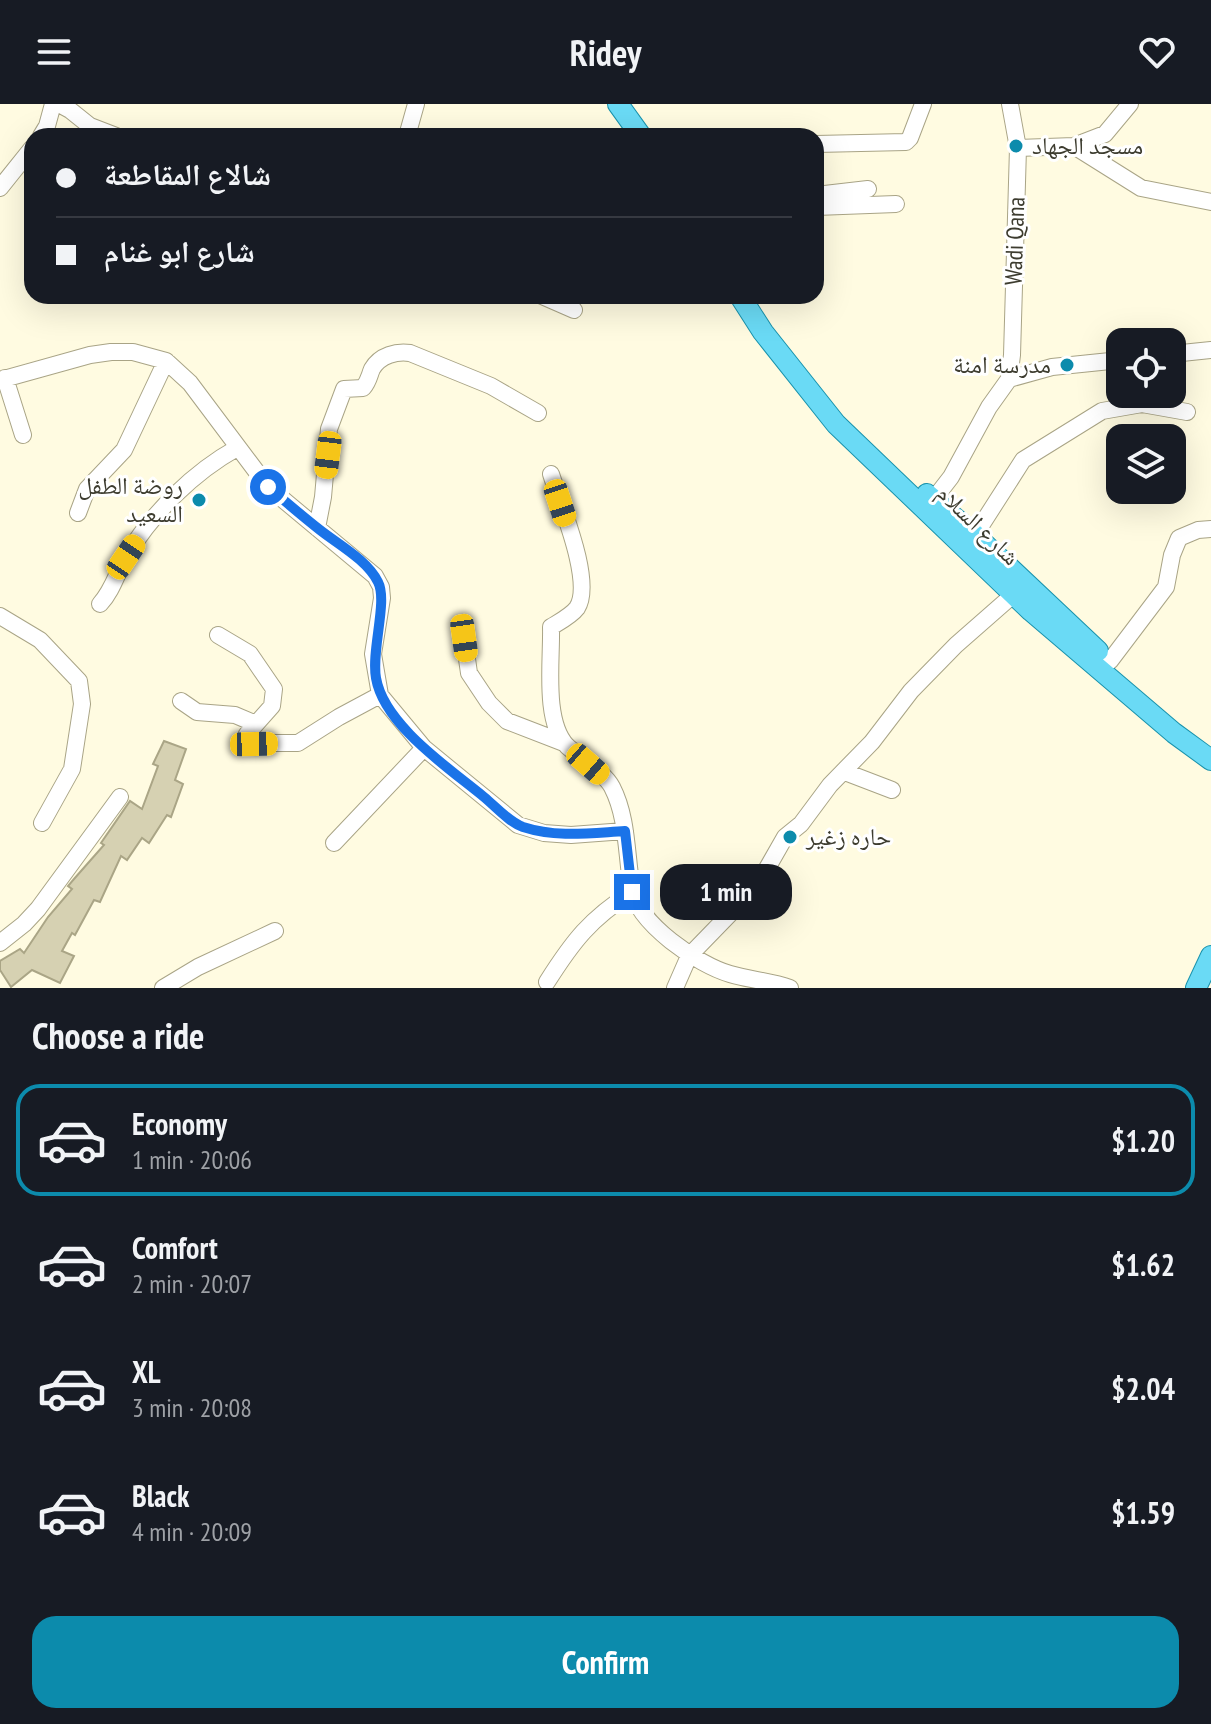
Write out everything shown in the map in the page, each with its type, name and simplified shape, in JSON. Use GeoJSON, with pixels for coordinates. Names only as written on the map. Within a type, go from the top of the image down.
{"type":"FeatureCollection","features":[{"type":"Feature","properties":{"kind":"main road"},"geometry":{"type":"LineString","coordinates":[[618,104],[635,128]]}},
{"type":"Feature","properties":{"kind":"main road"},"geometry":{"type":"LineString","coordinates":[[635,104],[651,128]]}},
{"type":"Feature","properties":{"kind":"main road","name":"شارع السلام"},"geometry":{"type":"LineString","coordinates":[[745,304],[763,332],[828,415],[930,504],[975,535],[1110,661],[1211,747]]}},
{"type":"Feature","properties":{"kind":"main road","name":"شارع السلام"},"geometry":{"type":"LineString","coordinates":[[760,304],[796,357],[845,415],[900,470],[1013,595],[1174,733],[1211,760]]}},
{"type":"Feature","properties":{"kind":"main road"},"geometry":{"type":"LineString","coordinates":[[1196,988],[1211,956]]}},
{"type":"Feature","properties":{"kind":"main road"},"geometry":{"type":"LineString","coordinates":[[1204,988],[1211,973]]}},
{"type":"Feature","properties":{"kind":"street"},"geometry":{"type":"LineString","coordinates":[[46,128],[53,104]]}},
{"type":"Feature","properties":{"kind":"street"},"geometry":{"type":"LineString","coordinates":[[59,104],[95,128]]}},
{"type":"Feature","properties":{"kind":"street"},"geometry":{"type":"LineString","coordinates":[[409,128],[416,104]]}},
{"type":"Feature","properties":{"kind":"street"},"geometry":{"type":"LineString","coordinates":[[824,144],[906,142],[923,104]]}},
{"type":"Feature","properties":{"kind":"street","name":"Wadi Qana"},"geometry":{"type":"LineString","coordinates":[[1009,379],[1018,148],[1010,104]]}},
{"type":"Feature","properties":{"kind":"street"},"geometry":{"type":"LineString","coordinates":[[1018,148],[1074,146],[1105,134],[1130,104]]}},
{"type":"Feature","properties":{"kind":"street"},"geometry":{"type":"LineString","coordinates":[[1074,146],[1141,188],[1211,202]]}},
{"type":"Feature","properties":{"kind":"street"},"geometry":{"type":"LineString","coordinates":[[0,188],[24,158]]}},
{"type":"Feature","properties":{"kind":"street"},"geometry":{"type":"LineString","coordinates":[[824,194],[868,189]]}},
{"type":"Feature","properties":{"kind":"street"},"geometry":{"type":"LineString","coordinates":[[824,207],[896,204]]}},
{"type":"Feature","properties":{"kind":"street"},"geometry":{"type":"LineString","coordinates":[[560,304],[574,310]]}},
{"type":"Feature","properties":{"kind":"street"},"geometry":{"type":"LineString","coordinates":[[1186,353],[1211,350]]}},
{"type":"Feature","properties":{"kind":"street"},"geometry":{"type":"LineString","coordinates":[[317,528],[329,429],[344,389],[363,388],[381,359],[399,351],[410,353],[491,386],[538,413]]}},
{"type":"Feature","properties":{"kind":"street"},"geometry":{"type":"LineString","coordinates":[[23,435],[2,379],[111,352],[133,352],[166,361],[190,383],[268,487],[365,566],[381,587],[373,654],[380,695],[424,748],[518,825],[544,833],[571,835],[625,831]]}},
{"type":"Feature","properties":{"kind":"street"},"geometry":{"type":"LineString","coordinates":[[78,513],[87,489],[124,450],[166,361]]}},
{"type":"Feature","properties":{"kind":"street"},"geometry":{"type":"LineString","coordinates":[[930,504],[951,477],[989,407],[1009,379],[1052,367],[1106,361]]}},
{"type":"Feature","properties":{"kind":"street"},"geometry":{"type":"LineString","coordinates":[[975,535],[1023,460],[1102,411],[1142,404],[1187,412]]}},
{"type":"Feature","properties":{"kind":"street"},"geometry":{"type":"LineString","coordinates":[[100,604],[109,594],[126,557],[146,528],[207,465],[237,448]]}},
{"type":"Feature","properties":{"kind":"street"},"geometry":{"type":"LineString","coordinates":[[551,474],[579,560],[582,596],[576,610],[551,627],[552,719],[564,743]]}},
{"type":"Feature","properties":{"kind":"street"},"geometry":{"type":"LineString","coordinates":[[1110,661],[1166,587],[1172,555],[1179,538],[1198,530],[1211,529]]}},
{"type":"Feature","properties":{"kind":"street"},"geometry":{"type":"LineString","coordinates":[[675,988],[689,956],[757,886],[785,837],[801,824],[830,785],[845,772],[911,691],[956,645],[1013,595]]}},
{"type":"Feature","properties":{"kind":"street"},"geometry":{"type":"LineString","coordinates":[[0,616],[40,640],[79,681],[82,704],[72,769],[42,823]]}},
{"type":"Feature","properties":{"kind":"street"},"geometry":{"type":"LineString","coordinates":[[218,635],[250,654],[272,683],[275,694],[272,706],[247,736],[252,743],[298,743],[380,695]]}},
{"type":"Feature","properties":{"kind":"street"},"geometry":{"type":"LineString","coordinates":[[464,638],[469,673],[489,703],[507,721],[564,743],[612,785],[625,831],[632,892],[644,916],[689,956],[730,974],[790,988]]}},
{"type":"Feature","properties":{"kind":"street"},"geometry":{"type":"LineString","coordinates":[[181,701],[197,712],[235,715],[256,724]]}},
{"type":"Feature","properties":{"kind":"street"},"geometry":{"type":"LineString","coordinates":[[334,843],[424,748]]}},
{"type":"Feature","properties":{"kind":"street"},"geometry":{"type":"LineString","coordinates":[[845,772],[892,790]]}},
{"type":"Feature","properties":{"kind":"street"},"geometry":{"type":"LineString","coordinates":[[0,943],[38,909],[120,797]]}},
{"type":"Feature","properties":{"kind":"street"},"geometry":{"type":"LineString","coordinates":[[547,982],[581,931],[601,912],[632,892]]}},
{"type":"Feature","properties":{"kind":"street"},"geometry":{"type":"LineString","coordinates":[[163,988],[198,967],[275,931]]}},
{"type":"Feature","properties":{"kind":"building"},"geometry":{"type":"Polygon","coordinates":[[[164,741],[186,749],[175,780],[183,784],[171,817],[167,815],[149,843],[142,838],[127,860],[121,856],[100,902],[94,900],[75,935],[72,933],[62,951],[74,956],[60,983],[32,970],[11,987],[0,970],[0,961],[20,949],[24,953],[72,889],[68,886],[104,845],[101,843],[130,801],[142,809],[158,766],[153,764],[164,741]]]}},
{"type":"Feature","properties":{"kind":"place","name":"مسجد الجهاد"},"geometry":{"type":"Point","coordinates":[1016,146]}},
{"type":"Feature","properties":{"kind":"place","name":"مدرسة امنة"},"geometry":{"type":"Point","coordinates":[1067,365]}},
{"type":"Feature","properties":{"kind":"place","name":"روضة الطفل السعيد"},"geometry":{"type":"Point","coordinates":[199,500]}},
{"type":"Feature","properties":{"kind":"place","name":"حاره زغير"},"geometry":{"type":"Point","coordinates":[790,837]}},
{"type":"Feature","properties":{"kind":"route"},"geometry":{"type":"LineString","coordinates":[[268,487],[375,576],[382,598],[373,654],[375,676],[380,695],[396,717],[424,748],[518,825],[544,833],[571,835],[625,831],[632,892]]}}]}
